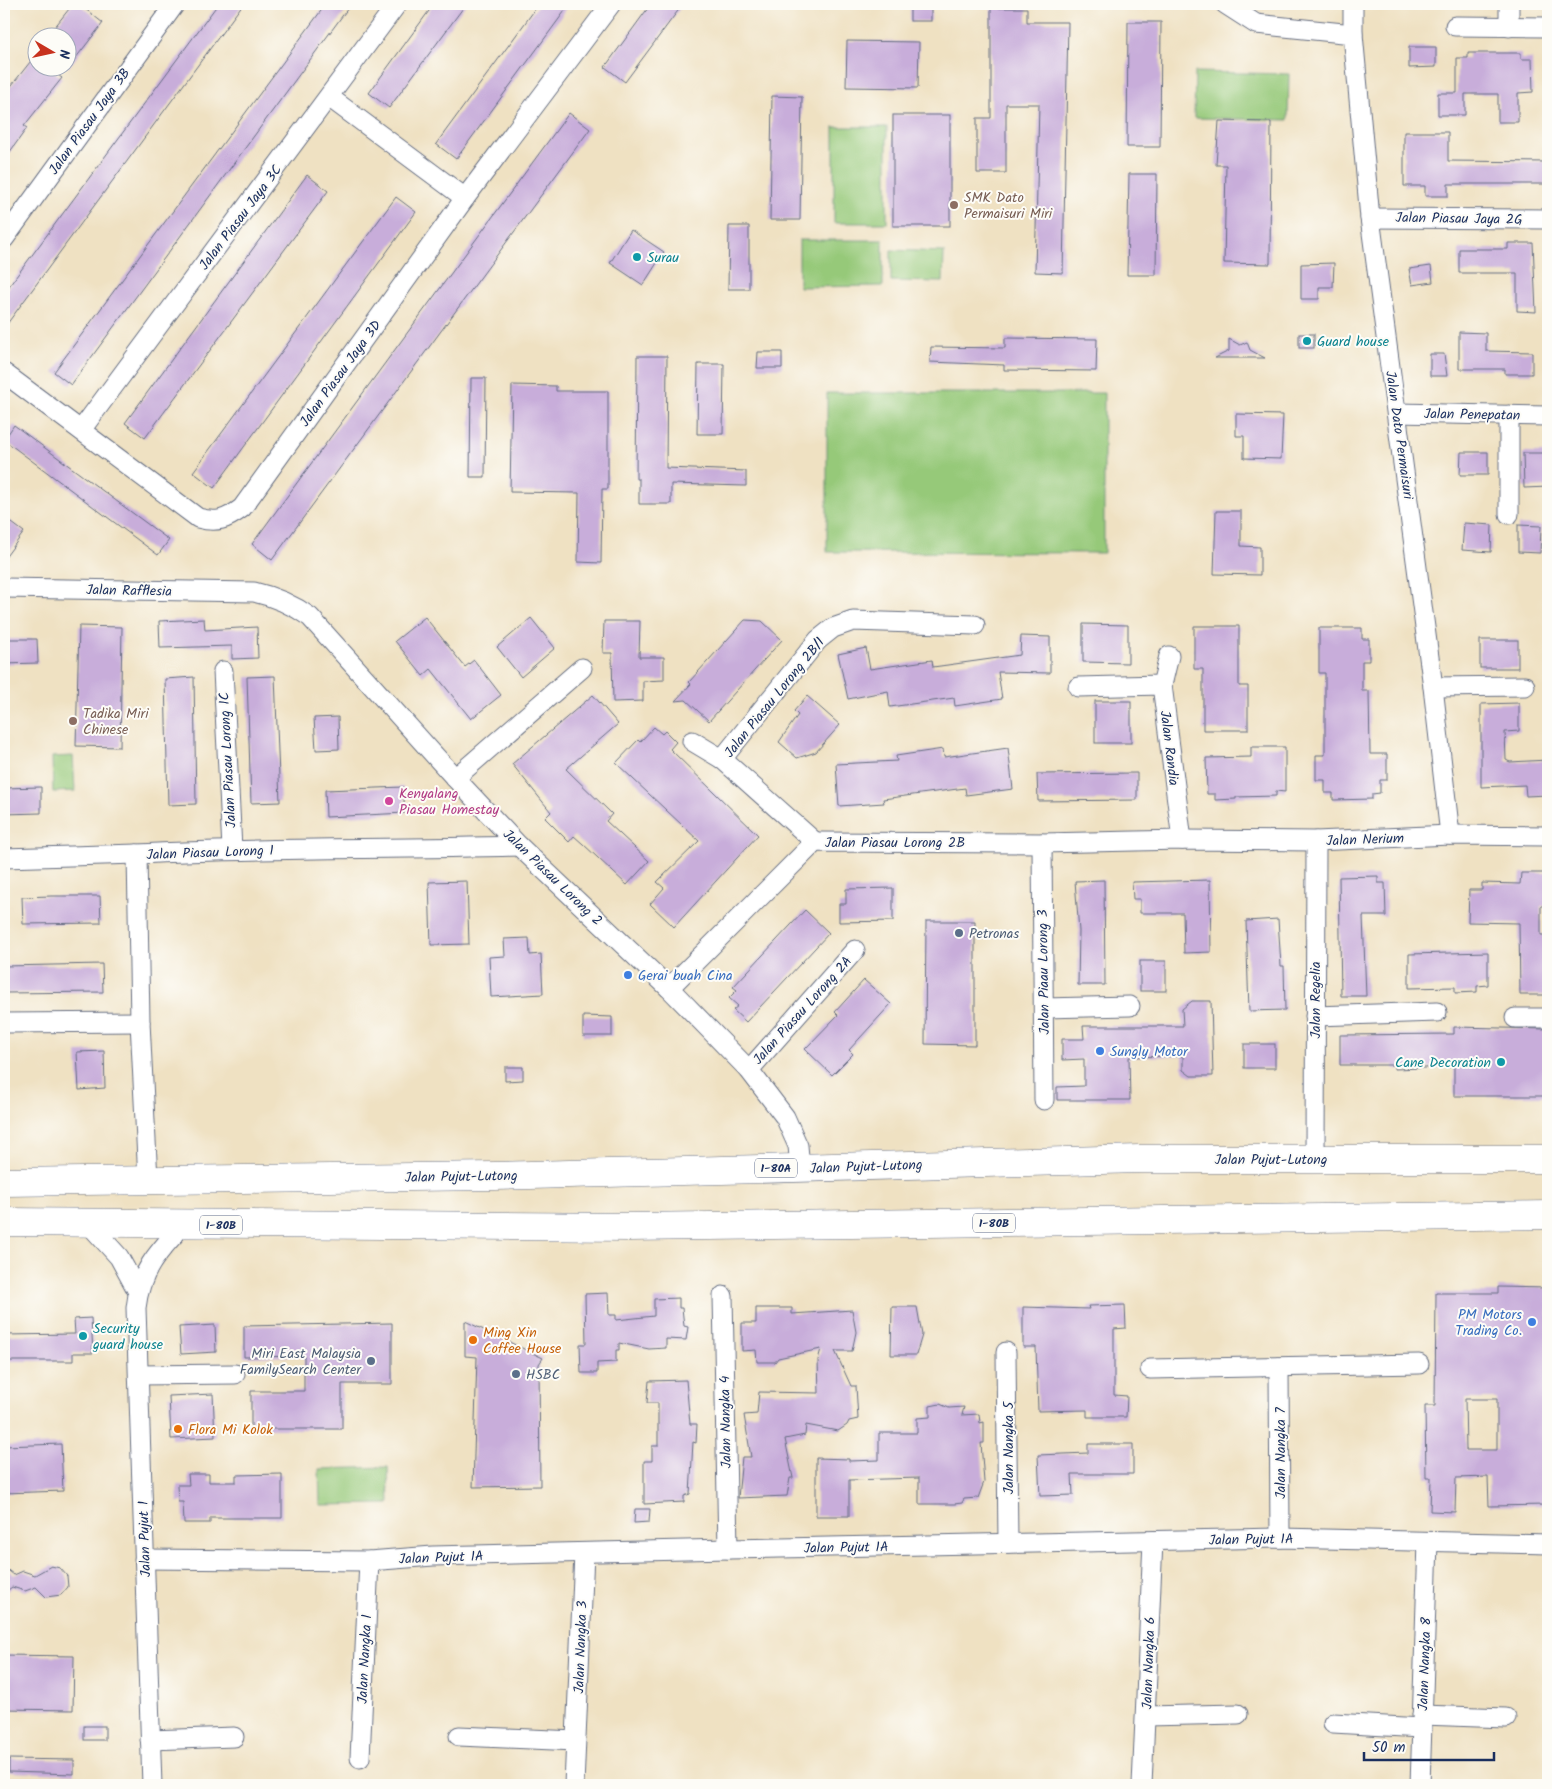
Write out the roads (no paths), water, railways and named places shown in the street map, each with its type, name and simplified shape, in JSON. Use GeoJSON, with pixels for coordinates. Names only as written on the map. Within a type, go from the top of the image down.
{"type":"FeatureCollection","features":[{"type":"Feature","properties":{"kind":"highway","name":"Jalan Pujut-Lutong"},"geometry":{"type":"LineString","coordinates":[[4,1182],[495,1176],[1131,1159],[1548,1159]]}},
{"type":"Feature","properties":{"kind":"highway"},"geometry":{"type":"LineString","coordinates":[[4,1171],[79,1182]]}},
{"type":"Feature","properties":{"kind":"highway","name":"1-80B"},"geometry":{"type":"LineString","coordinates":[[4,1222],[183,1225],[629,1227],[1548,1216]]}},
{"type":"Feature","properties":{"kind":"street","name":"Jalan Piasau Jaya 3B"},"geometry":{"type":"LineString","coordinates":[[4,239],[175,4]]}},
{"type":"Feature","properties":{"kind":"street","name":"Jalan Piasau Jaya 3C"},"geometry":{"type":"LineString","coordinates":[[81,430],[397,4]]}},
{"type":"Feature","properties":{"kind":"street","name":"Jalan Piasau Jaya 3D"},"geometry":{"type":"LineString","coordinates":[[4,373],[198,518],[213,522],[226,520],[242,508],[466,198],[611,4]]}},
{"type":"Feature","properties":{"kind":"street"},"geometry":{"type":"LineString","coordinates":[[1225,4],[1256,24],[1353,34]]}},
{"type":"Feature","properties":{"kind":"street","name":"Jalan Dato Permaisuri"},"geometry":{"type":"LineString","coordinates":[[1354,4],[1353,34],[1370,218],[1433,687],[1450,835]]}},
{"type":"Feature","properties":{"kind":"street"},"geometry":{"type":"LineString","coordinates":[[1509,4],[1509,27]]}},
{"type":"Feature","properties":{"kind":"street"},"geometry":{"type":"LineString","coordinates":[[1455,26],[1548,28]]}},
{"type":"Feature","properties":{"kind":"street"},"geometry":{"type":"LineString","coordinates":[[329,97],[466,198]]}},
{"type":"Feature","properties":{"kind":"street","name":"Jalan Piasau Jaya 2G"},"geometry":{"type":"LineString","coordinates":[[1370,218],[1548,219]]}},
{"type":"Feature","properties":{"kind":"street","name":"Jalan Penepatan"},"geometry":{"type":"LineString","coordinates":[[1396,413],[1548,416]]}},
{"type":"Feature","properties":{"kind":"street"},"geometry":{"type":"LineString","coordinates":[[1509,415],[1509,514]]}},
{"type":"Feature","properties":{"kind":"street","name":"Jalan Rafflesia"},"geometry":{"type":"LineString","coordinates":[[4,588],[254,592]]}},
{"type":"Feature","properties":{"kind":"street","name":"Jalan Piasau Lorong 2"},"geometry":{"type":"LineString","coordinates":[[254,592],[276,597],[293,605],[310,617],[519,846],[669,988],[749,1070],[786,1117],[798,1146],[800,1168]]}},
{"type":"Feature","properties":{"kind":"street","name":"Jalan Piasau Lorong 2B/1"},"geometry":{"type":"LineString","coordinates":[[815,842],[722,759],[818,640],[833,628],[853,621],[975,624]]}},
{"type":"Feature","properties":{"kind":"street","name":"Jalan Randia"},"geometry":{"type":"LineString","coordinates":[[1169,656],[1162,685],[1182,840]]}},
{"type":"Feature","properties":{"kind":"street"},"geometry":{"type":"LineString","coordinates":[[455,778],[582,668]]}},
{"type":"Feature","properties":{"kind":"street","name":"Jalan Piasau Lorong 1C"},"geometry":{"type":"LineString","coordinates":[[223,671],[232,849]]}},
{"type":"Feature","properties":{"kind":"street"},"geometry":{"type":"LineString","coordinates":[[1078,687],[1162,685]]}},
{"type":"Feature","properties":{"kind":"street"},"geometry":{"type":"LineString","coordinates":[[1433,687],[1525,686]]}},
{"type":"Feature","properties":{"kind":"street"},"geometry":{"type":"LineString","coordinates":[[692,740],[722,759]]}},
{"type":"Feature","properties":{"kind":"street","name":"Jalan Nerium"},"geometry":{"type":"LineString","coordinates":[[1182,840],[1316,841],[1450,835],[1548,836]]}},
{"type":"Feature","properties":{"kind":"street","name":"Jalan Piasau Lorong 2B"},"geometry":{"type":"LineString","coordinates":[[669,988],[815,842],[1042,843],[1182,840]]}},
{"type":"Feature","properties":{"kind":"street","name":"Jalan Regelia"},"geometry":{"type":"LineString","coordinates":[[1315,1159],[1316,841]]}},
{"type":"Feature","properties":{"kind":"street","name":"Jalan Piaau Lorong 3"},"geometry":{"type":"LineString","coordinates":[[1042,843],[1044,1100]]}},
{"type":"Feature","properties":{"kind":"street","name":"Jalan Piasau Lorong 1"},"geometry":{"type":"LineString","coordinates":[[148,1180],[140,1022],[137,854],[232,849],[423,849],[519,846]]}},
{"type":"Feature","properties":{"kind":"street"},"geometry":{"type":"LineString","coordinates":[[4,858],[137,854]]}},
{"type":"Feature","properties":{"kind":"street","name":"Jalan Piasau Lorong 2A"},"geometry":{"type":"LineString","coordinates":[[749,1070],[856,950]]}},
{"type":"Feature","properties":{"kind":"street"},"geometry":{"type":"LineString","coordinates":[[1044,1008],[1130,1006]]}},
{"type":"Feature","properties":{"kind":"street"},"geometry":{"type":"LineString","coordinates":[[1315,1016],[1437,1012]]}},
{"type":"Feature","properties":{"kind":"street"},"geometry":{"type":"LineString","coordinates":[[1515,1018],[1548,1018]]}},
{"type":"Feature","properties":{"kind":"street"},"geometry":{"type":"LineString","coordinates":[[4,1023],[140,1022]]}},
{"type":"Feature","properties":{"kind":"street"},"geometry":{"type":"LineString","coordinates":[[88,1223],[118,1257],[138,1292]]}},
{"type":"Feature","properties":{"kind":"street","name":"Jalan Pujut 1"},"geometry":{"type":"LineString","coordinates":[[152,1785],[136,1308],[138,1292],[152,1258],[183,1225]]}},
{"type":"Feature","properties":{"kind":"street","name":"Jalan Nangka 4"},"geometry":{"type":"LineString","coordinates":[[723,1296],[728,1549]]}},
{"type":"Feature","properties":{"kind":"street","name":"Jalan Nangka 5"},"geometry":{"type":"LineString","coordinates":[[1006,1352],[1008,1543]]}},
{"type":"Feature","properties":{"kind":"street"},"geometry":{"type":"LineString","coordinates":[[1150,1369],[1419,1364]]}},
{"type":"Feature","properties":{"kind":"street","name":"Jalan Nangka 7"},"geometry":{"type":"LineString","coordinates":[[1279,1367],[1280,1538]]}},
{"type":"Feature","properties":{"kind":"street"},"geometry":{"type":"LineString","coordinates":[[139,1375],[235,1374]]}},
{"type":"Feature","properties":{"kind":"street","name":"Jalan Pujut 1A"},"geometry":{"type":"LineString","coordinates":[[144,1559],[369,1561],[433,1556],[1280,1538],[1548,1544]]}},
{"type":"Feature","properties":{"kind":"street","name":"Jalan Nangka 6"},"geometry":{"type":"LineString","coordinates":[[1142,1785],[1153,1541]]}},
{"type":"Feature","properties":{"kind":"street","name":"Jalan Nangka 8"},"geometry":{"type":"LineString","coordinates":[[1420,1785],[1428,1542]]}},
{"type":"Feature","properties":{"kind":"street","name":"Jalan Nangka 3"},"geometry":{"type":"LineString","coordinates":[[574,1785],[584,1553]]}},
{"type":"Feature","properties":{"kind":"street","name":"Jalan Nangka 1"},"geometry":{"type":"LineString","coordinates":[[360,1758],[369,1561]]}},
{"type":"Feature","properties":{"kind":"street"},"geometry":{"type":"LineString","coordinates":[[1146,1716],[1238,1714]]}},
{"type":"Feature","properties":{"kind":"street"},"geometry":{"type":"LineString","coordinates":[[1333,1723],[1422,1722],[1506,1718]]}},
{"type":"Feature","properties":{"kind":"street"},"geometry":{"type":"LineString","coordinates":[[459,1736],[576,1741]]}},
{"type":"Feature","properties":{"kind":"street"},"geometry":{"type":"LineString","coordinates":[[150,1740],[234,1737]]}},
{"type":"Feature","properties":{"kind":"place","name":"SMK Dato Permaisuri Miri"},"geometry":{"type":"Point","coordinates":[954,205]}},
{"type":"Feature","properties":{"kind":"place","name":"Surau"},"geometry":{"type":"Point","coordinates":[637,257]}},
{"type":"Feature","properties":{"kind":"place","name":"Guard house"},"geometry":{"type":"Point","coordinates":[1307,341]}},
{"type":"Feature","properties":{"kind":"place","name":"Tadika Miri Chinese"},"geometry":{"type":"Point","coordinates":[73,721]}},
{"type":"Feature","properties":{"kind":"place","name":"Kenyalang Piasau Homestay"},"geometry":{"type":"Point","coordinates":[389,801]}},
{"type":"Feature","properties":{"kind":"place","name":"Petronas"},"geometry":{"type":"Point","coordinates":[959,933]}},
{"type":"Feature","properties":{"kind":"place","name":"Gerai buah Cina"},"geometry":{"type":"Point","coordinates":[628,975]}},
{"type":"Feature","properties":{"kind":"place","name":"Sungly Motor"},"geometry":{"type":"Point","coordinates":[1100,1051]}},
{"type":"Feature","properties":{"kind":"place","name":"Cane Decoration"},"geometry":{"type":"Point","coordinates":[1501,1062]}},
{"type":"Feature","properties":{"kind":"place","name":"PM Motors Trading Co."},"geometry":{"type":"Point","coordinates":[1532,1322]}},
{"type":"Feature","properties":{"kind":"place","name":"Security guard house"},"geometry":{"type":"Point","coordinates":[83,1336]}},
{"type":"Feature","properties":{"kind":"place","name":"Ming Xin Coffee House"},"geometry":{"type":"Point","coordinates":[473,1340]}},
{"type":"Feature","properties":{"kind":"place","name":"Miri East Malaysia FamilySearch Center"},"geometry":{"type":"Point","coordinates":[371,1361]}},
{"type":"Feature","properties":{"kind":"place","name":"HSBC"},"geometry":{"type":"Point","coordinates":[516,1374]}},
{"type":"Feature","properties":{"kind":"place","name":"Flora Mi Kolok"},"geometry":{"type":"Point","coordinates":[178,1429]}}]}
